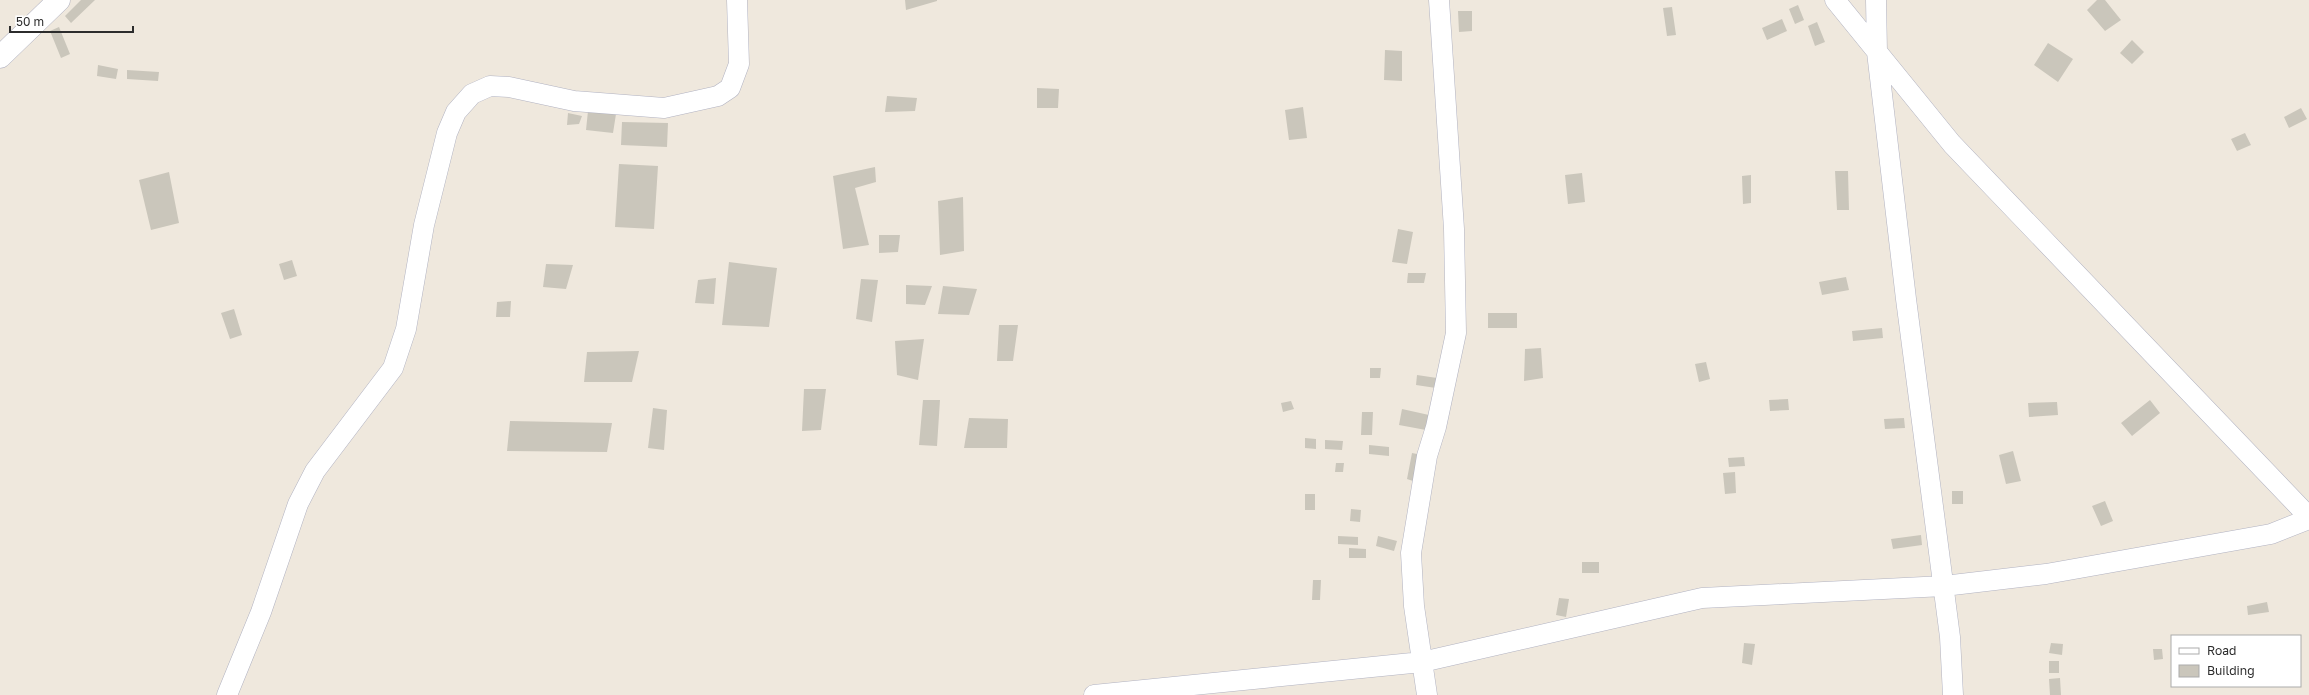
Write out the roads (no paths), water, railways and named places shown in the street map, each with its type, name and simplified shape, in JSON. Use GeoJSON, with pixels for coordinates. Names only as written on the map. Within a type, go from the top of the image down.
{"type":"FeatureCollection","features":[{"type":"Feature","properties":{"kind":"street"},"geometry":{"type":"LineString","coordinates":[[227,695],[261,612],[298,504],[315,471],[393,368],[400,351],[406,329],[424,225],[447,133],[456,112],[472,94],[490,86],[509,87],[574,101],[664,108],[718,96],[730,88],[739,64],[737,0]]}},
{"type":"Feature","properties":{"kind":"street"},"geometry":{"type":"LineString","coordinates":[[1427,695],[1414,606],[1411,553],[1427,456],[1436,427],[1456,333],[1454,229],[1439,0]]}},
{"type":"Feature","properties":{"kind":"street"},"geometry":{"type":"LineString","coordinates":[[1094,695],[1422,662],[1702,598],[1856,592],[1944,586],[2046,574],[2271,534],[2309,518],[1957,150],[1835,0]]}},
{"type":"Feature","properties":{"kind":"street"},"geometry":{"type":"LineString","coordinates":[[1876,0],[1877,52],[1906,299],[1944,586],[1950,637],[1953,695]]}},
{"type":"Feature","properties":{"kind":"street"},"geometry":{"type":"LineString","coordinates":[[0,56],[53,3]]}}]}
